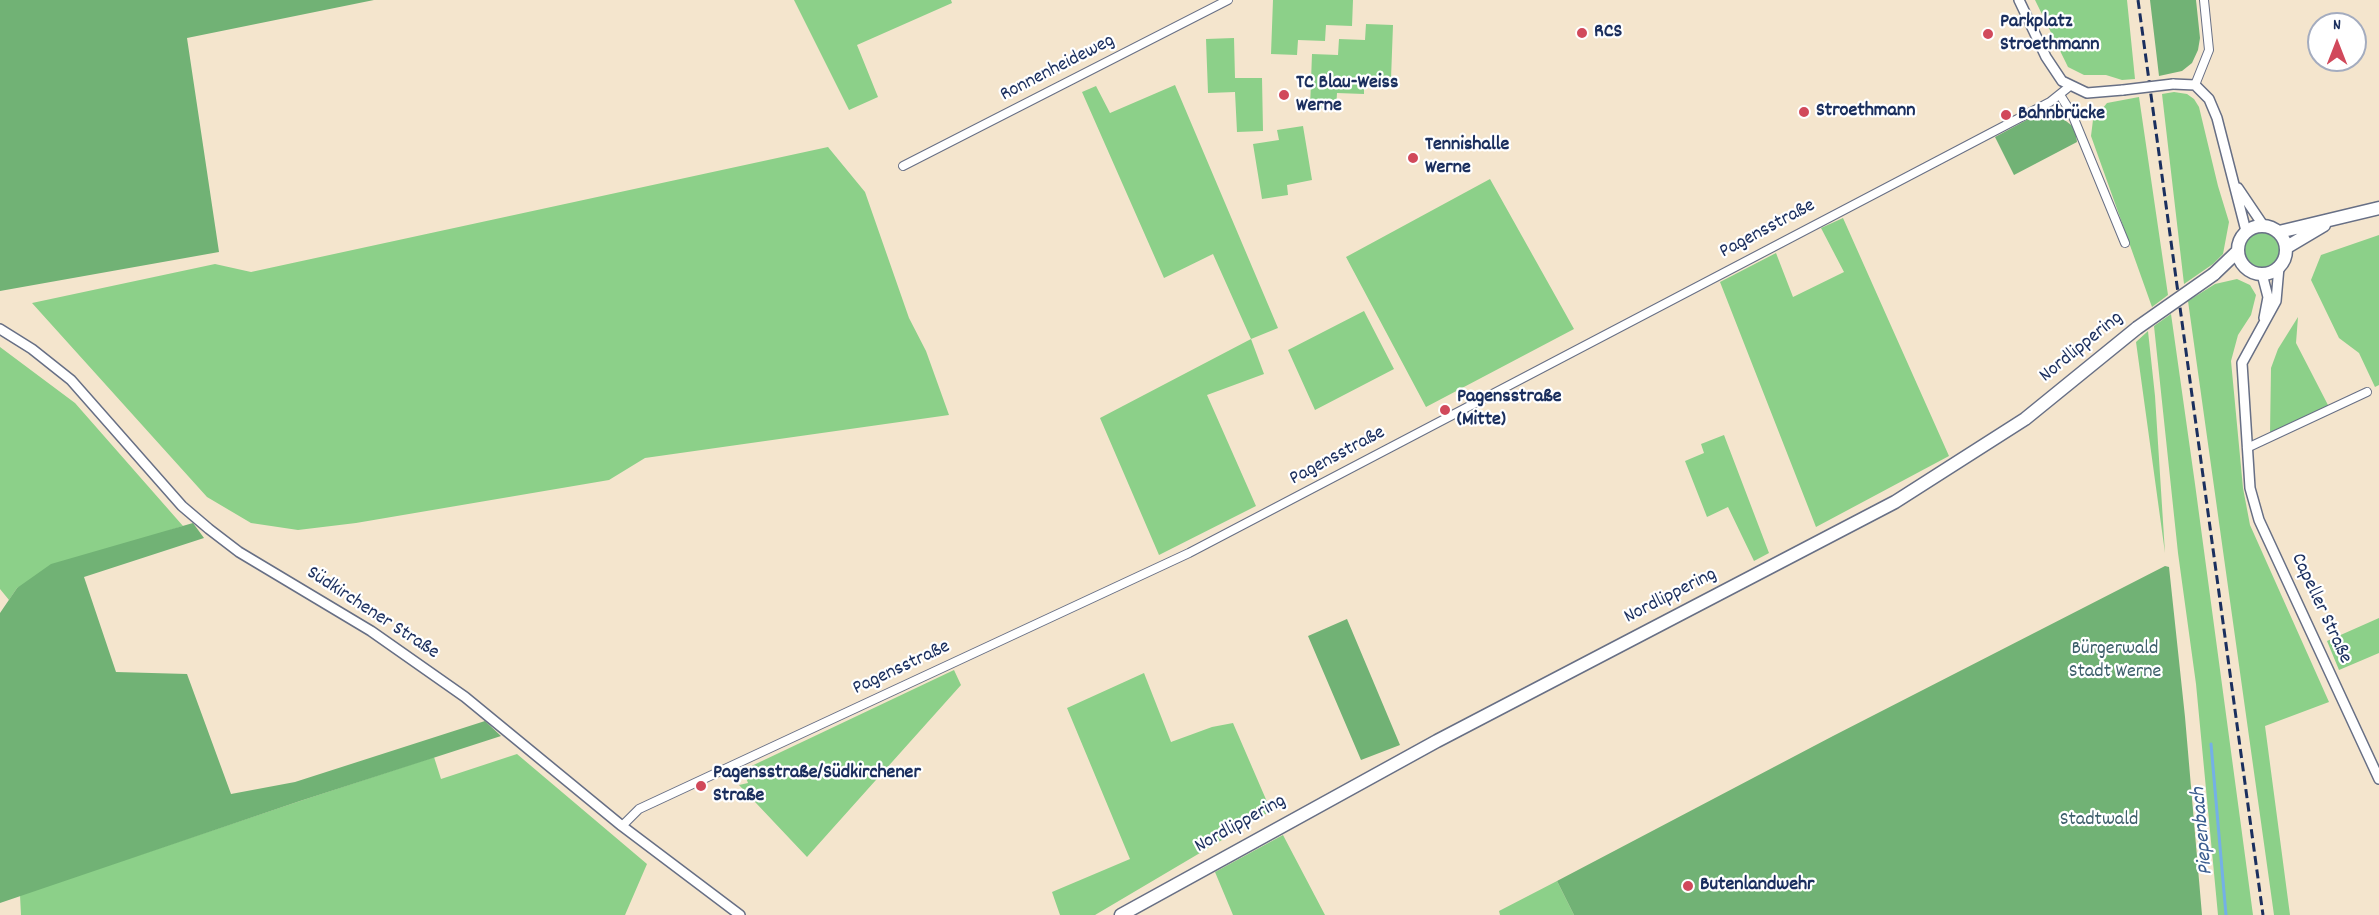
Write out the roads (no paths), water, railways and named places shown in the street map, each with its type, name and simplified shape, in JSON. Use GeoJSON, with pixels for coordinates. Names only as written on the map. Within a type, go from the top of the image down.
{"type":"FeatureCollection","features":[{"type":"Feature","properties":{"kind":"main road"},"geometry":{"type":"LineString","coordinates":[[2279,232],[2287,247],[2286,255],[2279,267],[2262,274],[2246,268],[2238,251],[2241,236],[2246,231],[2263,225],[2279,232],[2379,208]]}},
{"type":"Feature","properties":{"kind":"main road"},"geometry":{"type":"LineString","coordinates":[[2287,247],[2333,220]]}},
{"type":"Feature","properties":{"kind":"main road","name":"Nordlippering"},"geometry":{"type":"LineString","coordinates":[[1121,915],[1427,746],[1895,502],[2025,418],[2137,328],[2214,274],[2238,251]]}},
{"type":"Feature","properties":{"kind":"main road","name":"Nordlippering"},"geometry":{"type":"LineString","coordinates":[[2214,274],[2246,268]]}},
{"type":"Feature","properties":{"kind":"street","name":"Ronnenheideweg"},"geometry":{"type":"LineString","coordinates":[[903,166],[1228,0]]}},
{"type":"Feature","properties":{"kind":"street"},"geometry":{"type":"LineString","coordinates":[[2019,0],[2046,57],[2062,81],[2070,86],[2095,93],[2173,84],[2195,85],[2202,91],[2213,107],[2246,231]]}},
{"type":"Feature","properties":{"kind":"street"},"geometry":{"type":"LineString","coordinates":[[2195,85],[2209,50],[2204,0]]}},
{"type":"Feature","properties":{"kind":"street","name":"Pagensstraße"},"geometry":{"type":"LineString","coordinates":[[622,826],[639,809],[1189,553],[2060,95],[2070,86]]}},
{"type":"Feature","properties":{"kind":"street"},"geometry":{"type":"LineString","coordinates":[[2060,95],[2072,114],[2125,243]]}},
{"type":"Feature","properties":{"kind":"street"},"geometry":{"type":"LineString","coordinates":[[2231,176],[2250,210],[2263,225]]}},
{"type":"Feature","properties":{"kind":"street","name":"Capeller Straße"},"geometry":{"type":"LineString","coordinates":[[2279,267],[2276,301],[2242,363],[2250,488],[2259,520],[2379,779]]}},
{"type":"Feature","properties":{"kind":"street","name":"Capeller Straße"},"geometry":{"type":"LineString","coordinates":[[2262,274],[2268,297],[2262,324]]}},
{"type":"Feature","properties":{"kind":"street","name":"Südkirchener Straße"},"geometry":{"type":"LineString","coordinates":[[0,329],[32,349],[71,380],[182,506],[216,535],[258,564],[371,631],[465,697],[622,826],[740,915]]}},
{"type":"Feature","properties":{"kind":"street"},"geometry":{"type":"LineString","coordinates":[[2247,448],[2367,392]]}},
{"type":"Feature","properties":{"kind":"waterway","name":"Piepenbach"},"geometry":{"type":"LineString","coordinates":[[2211,744],[2226,915]]}},
{"type":"Feature","properties":{"kind":"railway"},"geometry":{"type":"LineString","coordinates":[[2138,0],[2263,915]]}},
{"type":"Feature","properties":{"kind":"place","name":"RCS"},"geometry":{"type":"Point","coordinates":[1582,33]}},
{"type":"Feature","properties":{"kind":"place","name":"Parkplatz Stroethmann"},"geometry":{"type":"Point","coordinates":[1988,34]}},
{"type":"Feature","properties":{"kind":"place","name":"TC Blau-Weiss Werne"},"geometry":{"type":"Point","coordinates":[1284,95]}},
{"type":"Feature","properties":{"kind":"place","name":"Stroethmann"},"geometry":{"type":"Point","coordinates":[1804,112]}},
{"type":"Feature","properties":{"kind":"place","name":"Bahnbrücke"},"geometry":{"type":"Point","coordinates":[2006,115]}},
{"type":"Feature","properties":{"kind":"place","name":"Tennishalle Werne"},"geometry":{"type":"Point","coordinates":[1413,158]}},
{"type":"Feature","properties":{"kind":"place","name":"Pagensstraße (Mitte)"},"geometry":{"type":"Point","coordinates":[1445,410]}},
{"type":"Feature","properties":{"kind":"place","name":"Pagensstraße/Südkirchener Straße"},"geometry":{"type":"Point","coordinates":[701,786]}},
{"type":"Feature","properties":{"kind":"place","name":"Butenlandwehr"},"geometry":{"type":"Point","coordinates":[1688,886]}},
{"type":"Feature","properties":{"kind":"park label","name":"Bürgerwald Stadt Werne"},"geometry":{"type":"Point","coordinates":[2115,662]}},
{"type":"Feature","properties":{"kind":"park label","name":"Stadtwald"},"geometry":{"type":"Point","coordinates":[2099,821]}}]}
